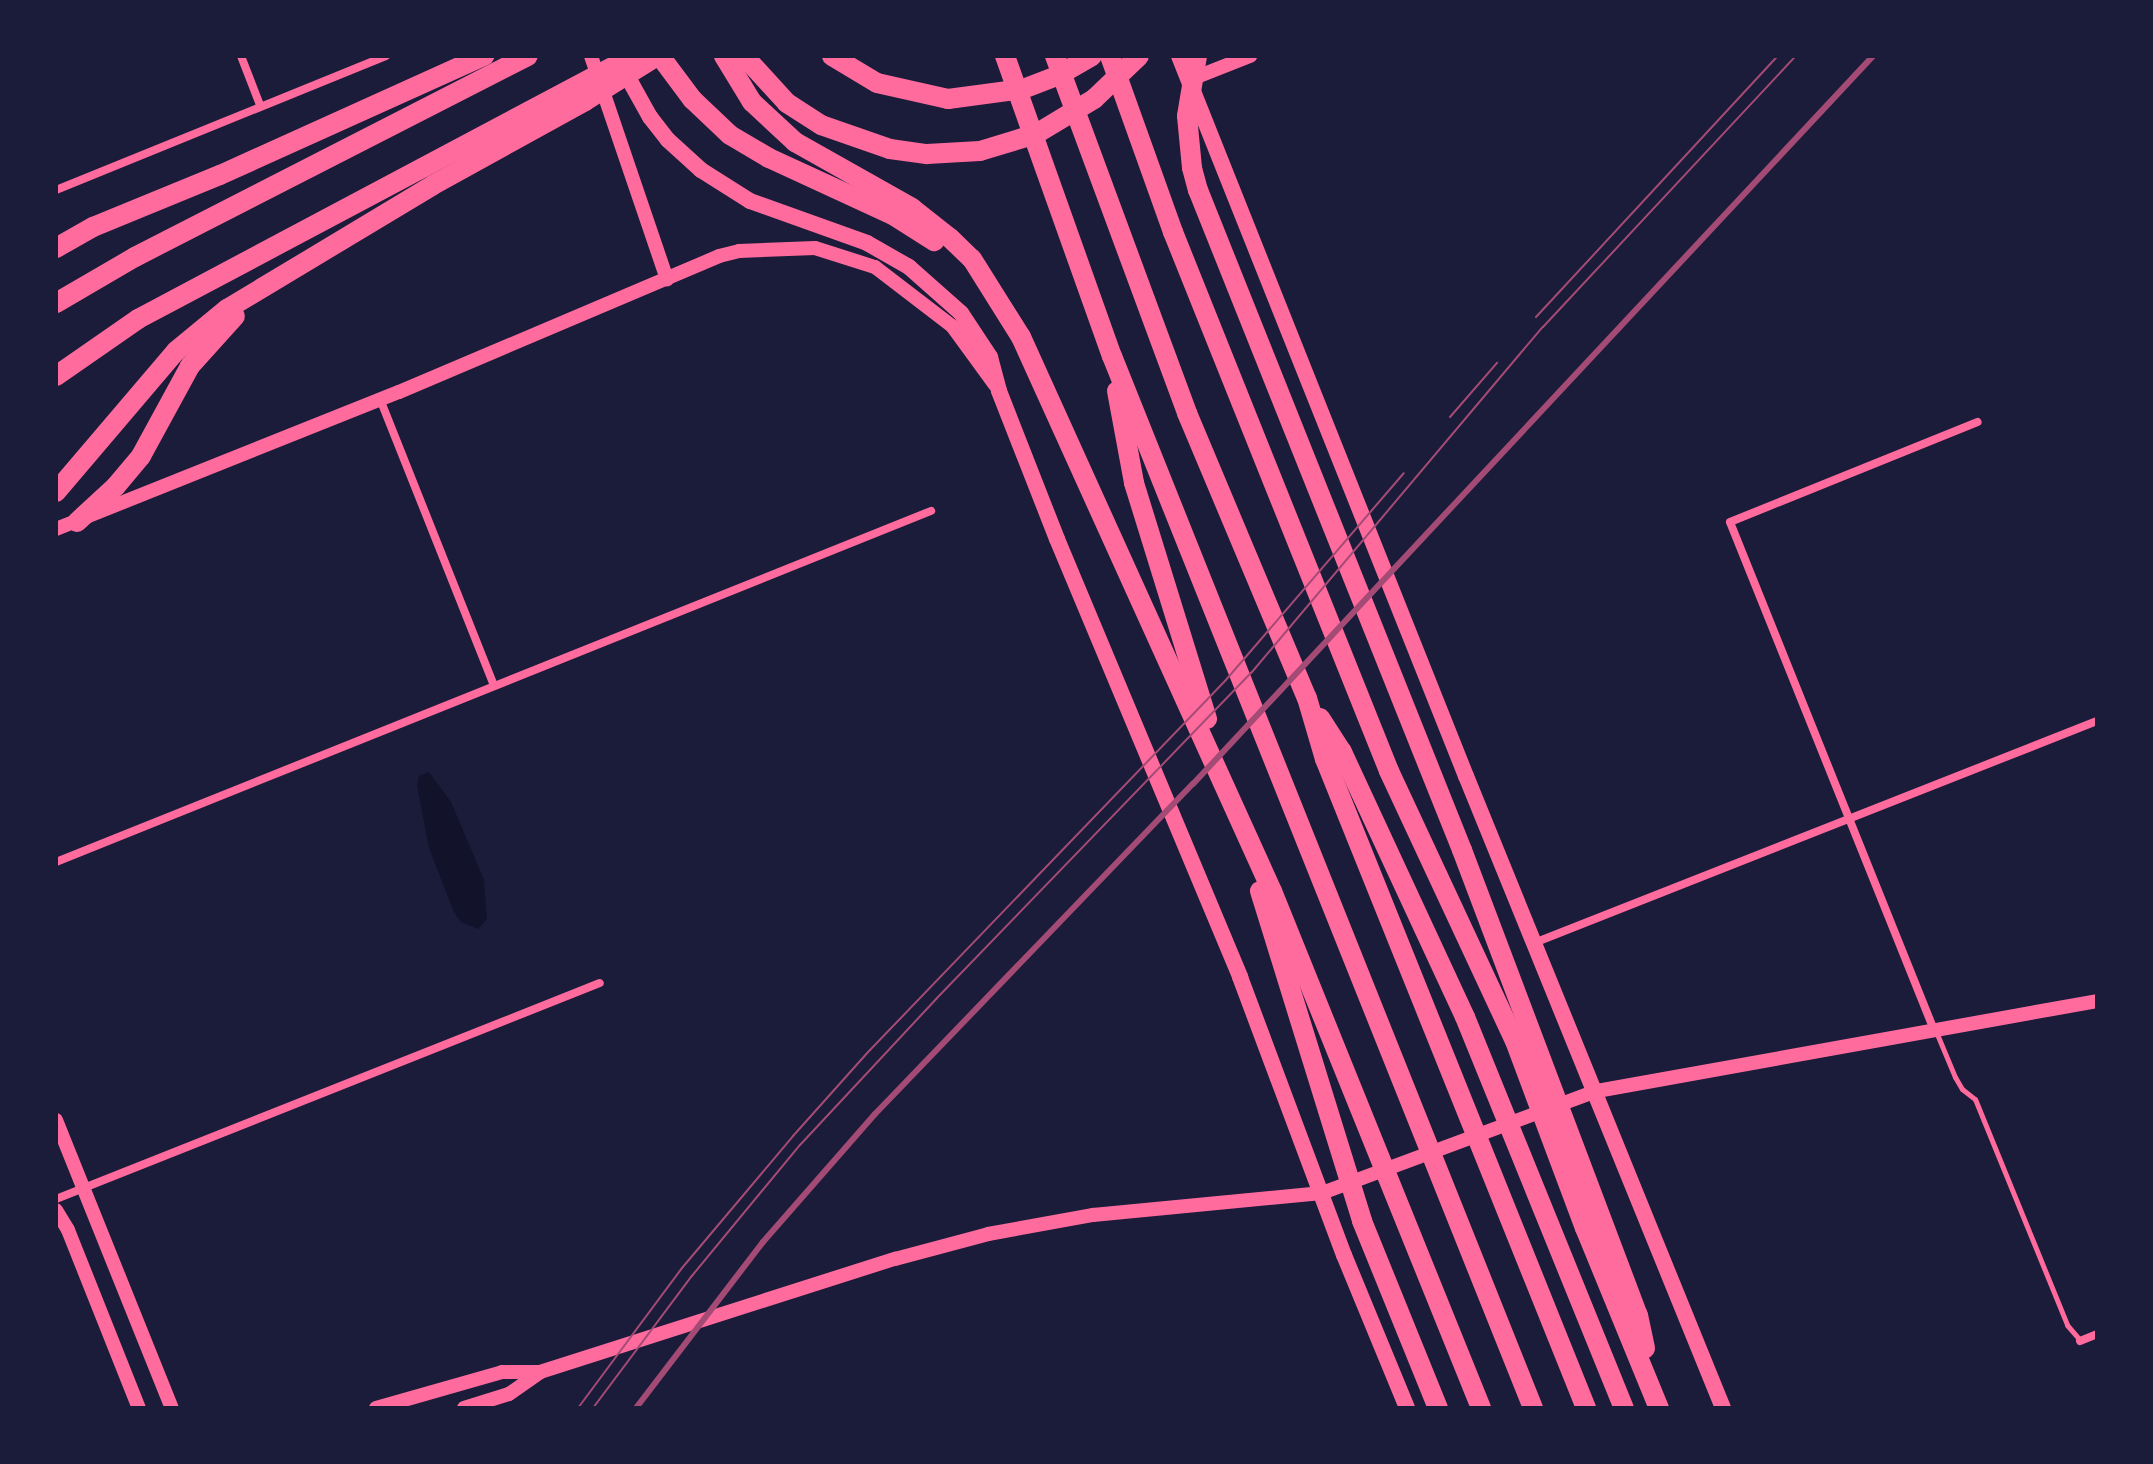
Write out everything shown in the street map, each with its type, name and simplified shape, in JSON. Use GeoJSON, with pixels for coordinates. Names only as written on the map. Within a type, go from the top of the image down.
{"type":"FeatureCollection","features":[{"type":"Feature","properties":{"kind":"highway"},"geometry":{"type":"LineString","coordinates":[[56,248],[101,223],[220,175],[484,56]]}},
{"type":"Feature","properties":{"kind":"highway"},"geometry":{"type":"LineString","coordinates":[[56,303],[135,257],[527,56]]}},
{"type":"Feature","properties":{"kind":"highway"},"geometry":{"type":"LineString","coordinates":[[56,492],[190,338],[279,275],[433,185],[582,92],[633,56]]}},
{"type":"Feature","properties":{"kind":"highway"},"geometry":{"type":"LineString","coordinates":[[56,376],[138,319],[658,56],[692,99],[730,135],[769,158],[863,200],[915,228],[998,299]]}},
{"type":"Feature","properties":{"kind":"highway"},"geometry":{"type":"LineString","coordinates":[[724,56],[752,102],[777,128],[812,155],[912,208],[950,238],[972,259],[1021,337],[1284,918],[1481,1408]]}},
{"type":"Feature","properties":{"kind":"highway"},"geometry":{"type":"LineString","coordinates":[[744,56],[787,103],[837,132],[908,152],[980,151],[1036,134],[1074,114],[1139,56]]}},
{"type":"Feature","properties":{"kind":"highway"},"geometry":{"type":"LineString","coordinates":[[832,56],[877,83],[948,99],[1005,93],[1038,84],[1092,56]]}},
{"type":"Feature","properties":{"kind":"highway"},"geometry":{"type":"LineString","coordinates":[[1005,56],[1112,356],[1533,1408]]}},
{"type":"Feature","properties":{"kind":"highway"},"geometry":{"type":"LineString","coordinates":[[1055,56],[1187,413],[1307,698],[1331,774],[1586,1408]]}},
{"type":"Feature","properties":{"kind":"highway"},"geometry":{"type":"LineString","coordinates":[[1110,56],[1168,221],[1389,771],[1515,1041],[1585,1228],[1657,1404]]}},
{"type":"Feature","properties":{"kind":"highway"},"geometry":{"type":"LineString","coordinates":[[1197,56],[1187,116],[1198,190],[1421,746],[1563,1115],[1638,1315],[1657,1404]]}},
{"type":"Feature","properties":{"kind":"highway"},"geometry":{"type":"LineString","coordinates":[[77,522],[116,486],[141,456],[176,387],[205,346],[279,275]]}},
{"type":"Feature","properties":{"kind":"highway"},"geometry":{"type":"LineString","coordinates":[[1112,356],[1134,483],[1362,1221],[1438,1408]]}},
{"type":"Feature","properties":{"kind":"highway"},"geometry":{"type":"LineString","coordinates":[[1307,698],[1342,752],[1465,1017],[1624,1408]]}},
{"type":"Feature","properties":{"kind":"main road"},"geometry":{"type":"LineString","coordinates":[[617,56],[638,97],[668,140],[716,181],[769,209],[867,243],[909,267],[937,288],[961,313],[983,345],[1057,539],[1289,1102],[1407,1408]]}},
{"type":"Feature","properties":{"kind":"main road"},"geometry":{"type":"LineString","coordinates":[[1179,56],[1466,776],[1597,1091],[1723,1408]]}},
{"type":"Feature","properties":{"kind":"street"},"geometry":{"type":"LineString","coordinates":[[241,56],[260,105]]}},
{"type":"Feature","properties":{"kind":"street"},"geometry":{"type":"LineString","coordinates":[[56,190],[386,56]]}},
{"type":"Feature","properties":{"kind":"street"},"geometry":{"type":"LineString","coordinates":[[591,56],[667,279]]}},
{"type":"Feature","properties":{"kind":"street"},"geometry":{"type":"LineString","coordinates":[[1189,80],[1250,56]]}},
{"type":"Feature","properties":{"kind":"street"},"geometry":{"type":"LineString","coordinates":[[56,529],[380,399],[719,256],[757,248],[815,248],[855,258],[875,267],[952,326],[999,391]]}},
{"type":"Feature","properties":{"kind":"street"},"geometry":{"type":"LineString","coordinates":[[380,399],[494,685]]}},
{"type":"Feature","properties":{"kind":"street"},"geometry":{"type":"LineString","coordinates":[[1934,1030],[1730,522],[1978,422]]}},
{"type":"Feature","properties":{"kind":"street"},"geometry":{"type":"LineString","coordinates":[[56,862],[931,511]]}},
{"type":"Feature","properties":{"kind":"street"},"geometry":{"type":"LineString","coordinates":[[1534,943],[2097,721]]}},
{"type":"Feature","properties":{"kind":"street"},"geometry":{"type":"LineString","coordinates":[[56,1199],[600,983]]}},
{"type":"Feature","properties":{"kind":"street"},"geometry":{"type":"LineString","coordinates":[[376,1408],[502,1372],[540,1372],[904,1257],[1023,1227],[1115,1213],[1322,1193],[1597,1091],[2097,1001]]}},
{"type":"Feature","properties":{"kind":"street"},"geometry":{"type":"LineString","coordinates":[[56,1120],[172,1408]]}},
{"type":"Feature","properties":{"kind":"street"},"geometry":{"type":"LineString","coordinates":[[56,1210],[68,1230],[139,1408]]}},
{"type":"Feature","properties":{"kind":"street"},"geometry":{"type":"LineString","coordinates":[[2080,1341],[2097,1334]]}},
{"type":"Feature","properties":{"kind":"street"},"geometry":{"type":"LineString","coordinates":[[464,1408],[509,1394],[540,1372]]}},
{"type":"Feature","properties":{"kind":"lane"},"geometry":{"type":"LineString","coordinates":[[1934,1030],[1955,1077],[1975,1099],[2067,1325],[2080,1341]]}},
{"type":"Feature","properties":{"kind":"shaded area"},"geometry":{"type":"Polygon","coordinates":[[[429,772],[451,802],[484,880],[487,919],[478,929],[461,922],[454,912],[429,848],[417,785],[419,776],[429,772]]]}},
{"type":"Feature","properties":{"kind":"tram line"},"geometry":{"type":"LineString","coordinates":[[1536,317],[1778,56]]}},
{"type":"Feature","properties":{"kind":"tram line"},"geometry":{"type":"LineString","coordinates":[[593,1408],[691,1277],[800,1145],[936,999],[1252,672],[1543,327],[1796,56]]}},
{"type":"Feature","properties":{"kind":"tram line"},"geometry":{"type":"LineString","coordinates":[[1450,417],[1497,363]]}},
{"type":"Feature","properties":{"kind":"tram line"},"geometry":{"type":"LineString","coordinates":[[578,1408],[682,1268],[793,1136],[870,1050],[1225,681],[1404,473]]}},
{"type":"Feature","properties":{"kind":"railway"},"geometry":{"type":"LineString","coordinates":[[636,1408],[763,1242],[875,1114],[1193,784],[1873,56]]}}]}
